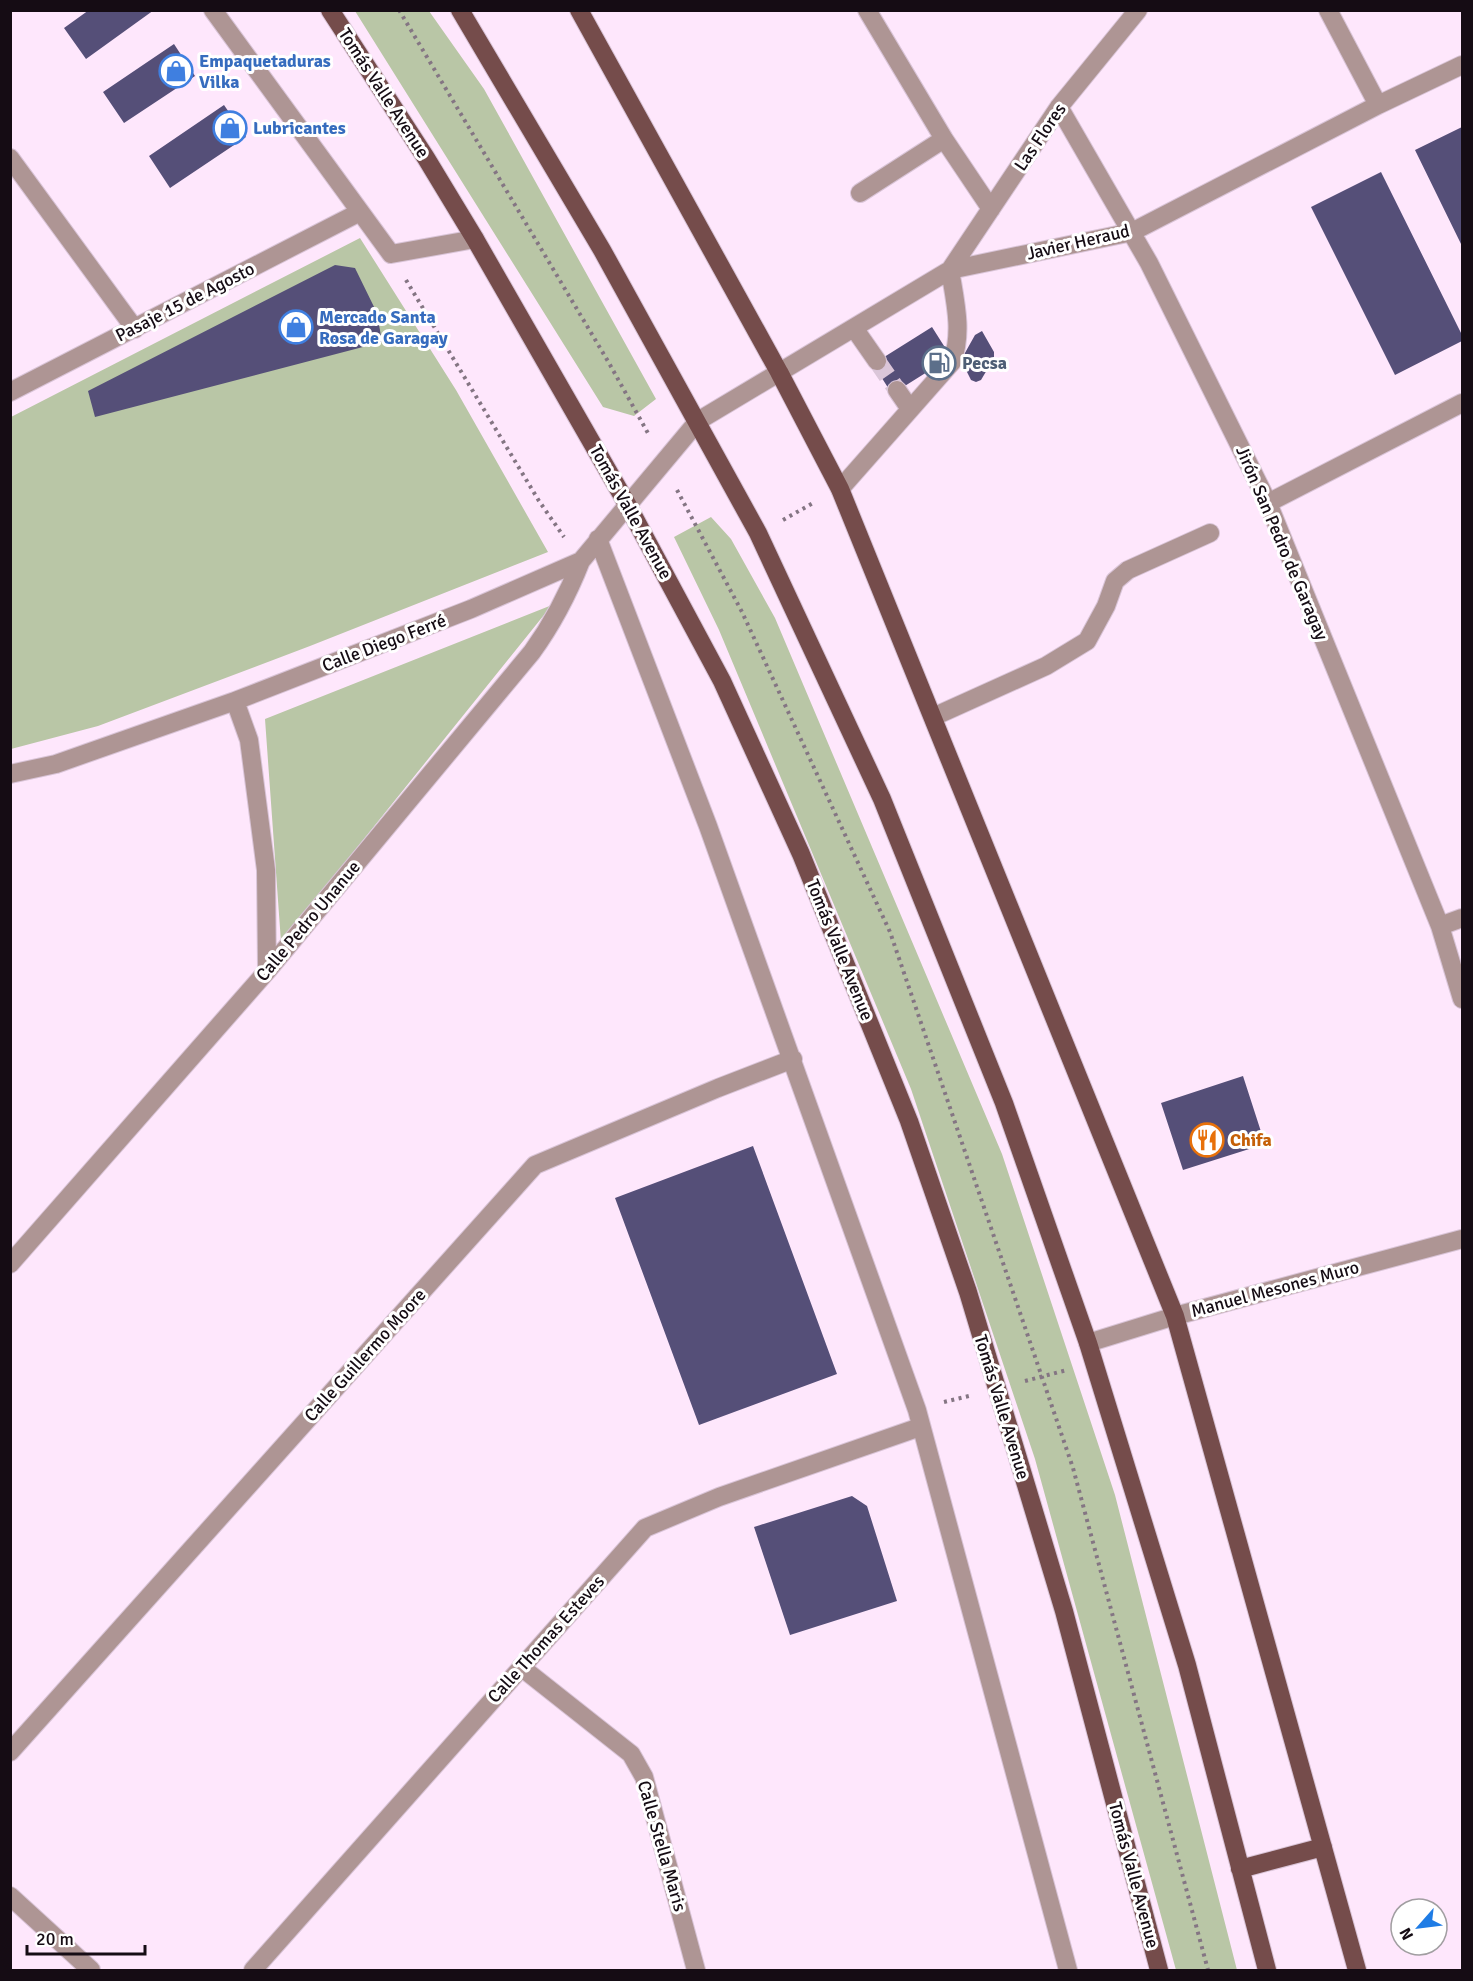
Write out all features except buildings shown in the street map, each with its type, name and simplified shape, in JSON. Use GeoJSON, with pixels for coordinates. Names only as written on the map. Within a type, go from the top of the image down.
{"type":"FeatureCollection","features":[{"type":"Feature","properties":{"kind":"main road","name":"Tomás Valle Avenue"},"geometry":{"type":"LineString","coordinates":[[330,10],[475,238],[627,504],[666,574],[732,703],[801,854],[909,1121],[968,1292],[1064,1611],[1159,1971]]}},
{"type":"Feature","properties":{"kind":"main road"},"geometry":{"type":"LineString","coordinates":[[460,10],[602,250],[758,533],[886,810],[1004,1103],[1088,1343],[1187,1665],[1267,1971]]}},
{"type":"Feature","properties":{"kind":"main road"},"geometry":{"type":"LineString","coordinates":[[579,10],[779,372],[840,489],[1175,1316],[1357,1971]]}},
{"type":"Feature","properties":{"kind":"main road"},"geometry":{"type":"LineString","coordinates":[[1240,1869],[1323,1847]]}},
{"type":"Feature","properties":{"kind":"street"},"geometry":{"type":"LineString","coordinates":[[213,10],[391,254],[475,238]]}},
{"type":"Feature","properties":{"kind":"street"},"geometry":{"type":"LineString","coordinates":[[867,10],[944,140],[991,209]]}},
{"type":"Feature","properties":{"kind":"street"},"geometry":{"type":"LineString","coordinates":[[1328,10],[1378,105]]}},
{"type":"Feature","properties":{"kind":"street","name":"Las Flores"},"geometry":{"type":"LineString","coordinates":[[950,270],[1059,106],[1132,13]]}},
{"type":"Feature","properties":{"kind":"street","name":"Javier Heraud"},"geometry":{"type":"LineString","coordinates":[[698,421],[950,270],[1132,232],[1378,105],[1462,65]]}},
{"type":"Feature","properties":{"kind":"street","name":"Jirón San Pedro de Garagay"},"geometry":{"type":"LineString","coordinates":[[1059,106],[1132,232],[1268,503],[1440,926],[1462,999]]}},
{"type":"Feature","properties":{"kind":"street"},"geometry":{"type":"LineString","coordinates":[[860,193],[944,140]]}},
{"type":"Feature","properties":{"kind":"street"},"geometry":{"type":"LineString","coordinates":[[10,158],[135,329]]}},
{"type":"Feature","properties":{"kind":"street","name":"Pasaje 15 de Agosto"},"geometry":{"type":"LineString","coordinates":[[10,392],[360,212]]}},
{"type":"Feature","properties":{"kind":"street"},"geometry":{"type":"LineString","coordinates":[[840,489],[952,362],[956,350],[959,321],[950,270]]}},
{"type":"Feature","properties":{"kind":"street"},"geometry":{"type":"LineString","coordinates":[[854,328],[877,361]]}},
{"type":"Feature","properties":{"kind":"street"},"geometry":{"type":"LineString","coordinates":[[897,390],[910,409]]}},
{"type":"Feature","properties":{"kind":"street"},"geometry":{"type":"LineString","coordinates":[[1268,503],[1462,403]]}},
{"type":"Feature","properties":{"kind":"street","name":"Calle Diego Ferré"},"geometry":{"type":"LineString","coordinates":[[10,774],[56,764],[235,701],[471,609],[581,561],[698,421]]}},
{"type":"Feature","properties":{"kind":"street"},"geometry":{"type":"LineString","coordinates":[[933,717],[1046,666],[1088,641],[1106,606],[1115,581],[1128,570],[1210,533]]}},
{"type":"Feature","properties":{"kind":"street"},"geometry":{"type":"LineString","coordinates":[[598,539],[708,826],[913,1398],[1068,1971]]}},
{"type":"Feature","properties":{"kind":"street","name":"Calle Pedro Unanue"},"geometry":{"type":"LineString","coordinates":[[10,1264],[267,971],[532,652],[566,599],[581,561]]}},
{"type":"Feature","properties":{"kind":"street"},"geometry":{"type":"LineString","coordinates":[[235,701],[249,740],[266,870],[267,971]]}},
{"type":"Feature","properties":{"kind":"street"},"geometry":{"type":"LineString","coordinates":[[1440,926],[1462,918]]}},
{"type":"Feature","properties":{"kind":"street","name":"Calle Guillermo Moore"},"geometry":{"type":"LineString","coordinates":[[10,1752],[535,1165],[793,1059]]}},
{"type":"Feature","properties":{"kind":"street","name":"Manuel Mesones Muro"},"geometry":{"type":"LineString","coordinates":[[1088,1343],[1175,1316],[1462,1239]]}},
{"type":"Feature","properties":{"kind":"street","name":"Calle Thomas Esteves"},"geometry":{"type":"LineString","coordinates":[[253,1971],[645,1528],[719,1497],[920,1427]]}},
{"type":"Feature","properties":{"kind":"street","name":"Calle Stella Maris"},"geometry":{"type":"LineString","coordinates":[[521,1667],[631,1754],[644,1777],[696,1971]]}},
{"type":"Feature","properties":{"kind":"street"},"geometry":{"type":"LineString","coordinates":[[10,1896],[91,1971]]}},
{"type":"Feature","properties":{"kind":"path"},"geometry":{"type":"LineString","coordinates":[[391,254],[539,501],[581,561]]}},
{"type":"Feature","properties":{"kind":"path"},"geometry":{"type":"LineString","coordinates":[[758,533],[840,489]]}},
{"type":"Feature","properties":{"kind":"green space"},"geometry":{"type":"Polygon","coordinates":[[[355,11],[429,11],[484,89],[656,399],[634,416],[603,407],[355,11]]]}},
{"type":"Feature","properties":{"kind":"green space"},"geometry":{"type":"Polygon","coordinates":[[[360,238],[456,390],[548,552],[310,646],[98,726],[11,749],[11,417],[360,238]]]}},
{"type":"Feature","properties":{"kind":"green space"},"geometry":{"type":"Polygon","coordinates":[[[711,517],[731,539],[775,618],[1002,1154],[1115,1495],[1237,1970],[1176,1970],[1035,1459],[911,1089],[719,630],[674,537],[711,517]]]}},
{"type":"Feature","properties":{"kind":"green space"},"geometry":{"type":"Polygon","coordinates":[[[552,605],[281,942],[265,719],[552,605]]]}},
{"type":"Feature","properties":{"kind":"tunnel"},"geometry":{"type":"LineString","coordinates":[[877,361],[897,390]]}},
{"type":"Feature","properties":{"kind":"place","name":"Empaquetaduras Vilka"},"geometry":{"type":"Point","coordinates":[176,71]}},
{"type":"Feature","properties":{"kind":"place","name":"Lubricantes"},"geometry":{"type":"Point","coordinates":[230,128]}},
{"type":"Feature","properties":{"kind":"place","name":"Mercado Santa Rosa de Garagay"},"geometry":{"type":"Point","coordinates":[296,327]}},
{"type":"Feature","properties":{"kind":"place","name":"Pecsa"},"geometry":{"type":"Point","coordinates":[939,363]}},
{"type":"Feature","properties":{"kind":"place","name":"Chifa"},"geometry":{"type":"Point","coordinates":[1207,1140]}}]}
